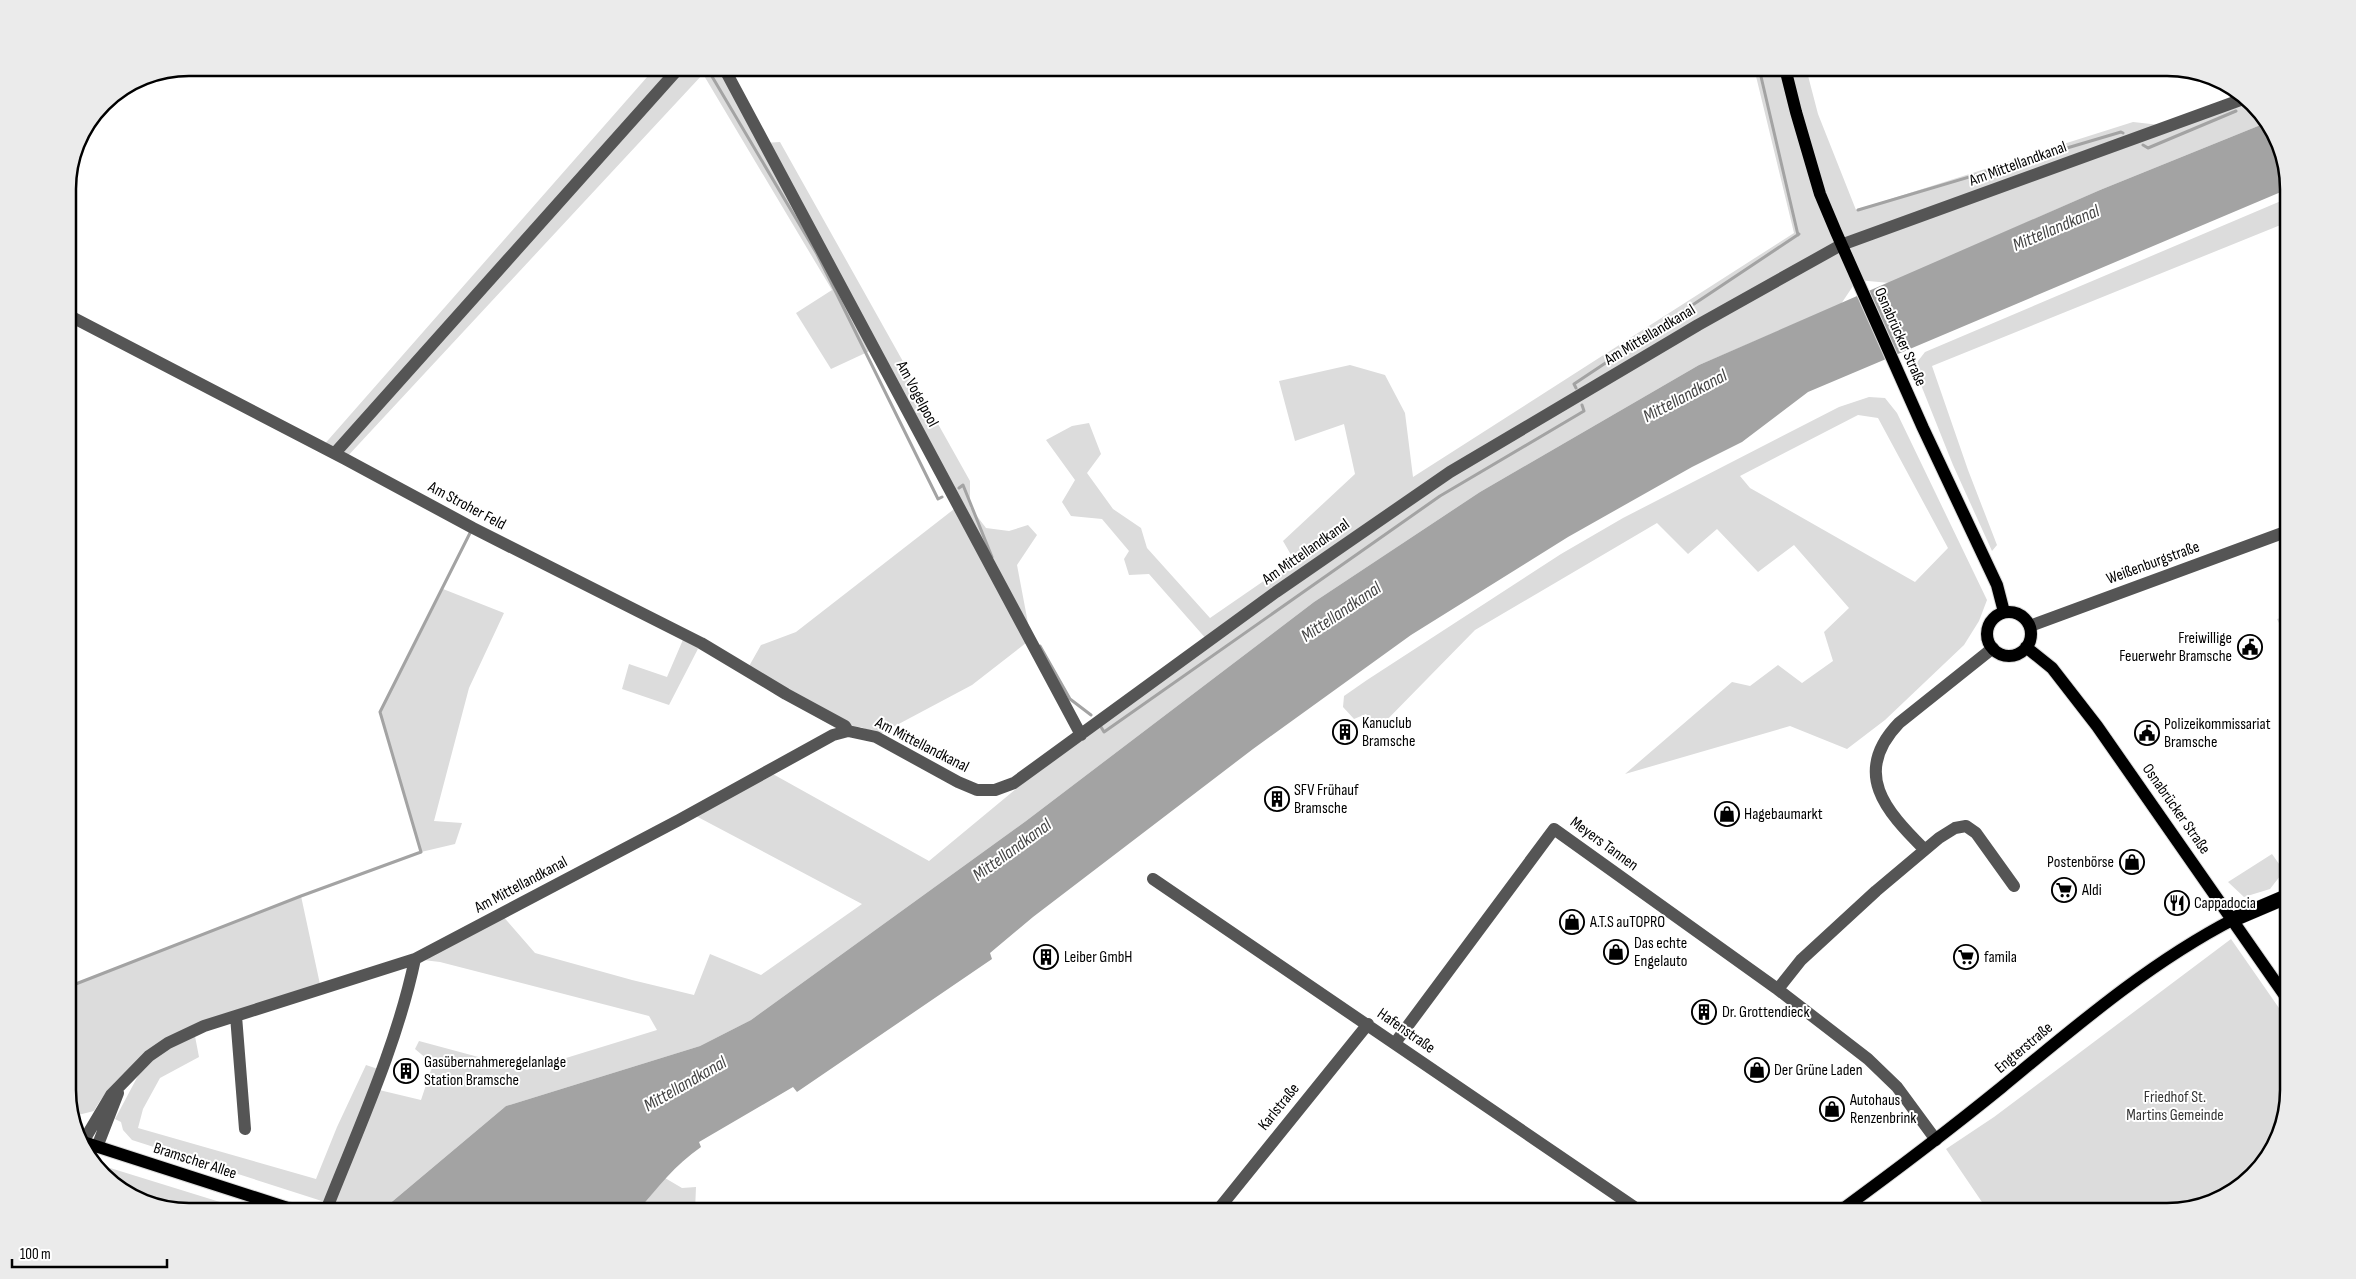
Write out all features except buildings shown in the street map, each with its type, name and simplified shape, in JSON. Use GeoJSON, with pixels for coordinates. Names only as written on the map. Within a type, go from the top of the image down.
{"type":"FeatureCollection","features":[{"type":"Feature","properties":{"kind":"highway"},"geometry":{"type":"LineString","coordinates":[[2234,919],[2280,899]]}},
{"type":"Feature","properties":{"kind":"main road","name":"Osnabrücker Straße"},"geometry":{"type":"LineString","coordinates":[[1787,76],[1820,194],[1894,363],[1997,585],[2004,612]]}},
{"type":"Feature","properties":{"kind":"main road"},"geometry":{"type":"LineString","coordinates":[[2004,612],[2022,616],[2030,626],[2030,640],[2026,647],[2015,655],[2008,656],[1993,648],[1988,638],[1988,630],[1992,620],[2004,612]]}},
{"type":"Feature","properties":{"kind":"main road","name":"Osnabrücker Straße"},"geometry":{"type":"LineString","coordinates":[[2026,647],[2052,668],[2098,726],[2234,919],[2280,988]]}},
{"type":"Feature","properties":{"kind":"main road","name":"Engterstraße"},"geometry":{"type":"LineString","coordinates":[[1852,1203],[1936,1140],[2088,1016],[2156,965],[2234,919]]}},
{"type":"Feature","properties":{"kind":"main road","name":"Bramscher Allee"},"geometry":{"type":"LineString","coordinates":[[91,1145],[269,1203]]}},
{"type":"Feature","properties":{"kind":"street"},"geometry":{"type":"LineString","coordinates":[[335,453],[672,76]]}},
{"type":"Feature","properties":{"kind":"street","name":"Am Vogelpool"},"geometry":{"type":"LineString","coordinates":[[728,76],[1081,735]]}},
{"type":"Feature","properties":{"kind":"street","name":"Am Mittellandkanal"},"geometry":{"type":"LineString","coordinates":[[86,1136],[101,1109],[124,1081],[149,1056],[168,1043],[204,1026],[415,959],[679,820],[833,734],[848,731],[876,737],[950,778],[977,790],[996,790],[1014,783],[1276,592],[1450,472],[1698,325],[1841,245],[2237,101]]}},
{"type":"Feature","properties":{"kind":"street","name":"Am Stroher Feld"},"geometry":{"type":"LineString","coordinates":[[76,319],[335,453],[473,528],[701,643],[786,694],[845,726],[848,731]]}},
{"type":"Feature","properties":{"kind":"street","name":"Weißenburgstraße"},"geometry":{"type":"LineString","coordinates":[[2030,626],[2280,534]]}},
{"type":"Feature","properties":{"kind":"street"},"geometry":{"type":"LineString","coordinates":[[1924,849],[1887,809],[1879,791],[1876,774],[1877,757],[1885,738],[1899,724],[1993,648]]}},
{"type":"Feature","properties":{"kind":"street"},"geometry":{"type":"LineString","coordinates":[[1778,990],[1801,960],[1924,849],[1955,828],[1966,826],[1976,833],[2014,886]]}},
{"type":"Feature","properties":{"kind":"street","name":"Meyers Tannen"},"geometry":{"type":"LineString","coordinates":[[1396,1043],[1554,829],[1778,990],[1868,1059],[1897,1087],[1936,1140]]}},
{"type":"Feature","properties":{"kind":"street","name":"Hafenstraße"},"geometry":{"type":"LineString","coordinates":[[1153,879],[1396,1043],[1627,1203]]}},
{"type":"Feature","properties":{"kind":"street"},"geometry":{"type":"LineString","coordinates":[[328,1203],[375,1088],[409,990],[415,959]]}},
{"type":"Feature","properties":{"kind":"street"},"geometry":{"type":"LineString","coordinates":[[236,1016],[245,1129]]}},
{"type":"Feature","properties":{"kind":"street","name":"Karlstraße"},"geometry":{"type":"LineString","coordinates":[[1224,1203],[1368,1024]]}},
{"type":"Feature","properties":{"kind":"street","name":"Am Mittellandkanal"},"geometry":{"type":"LineString","coordinates":[[97,1147],[124,1081]]}},
{"type":"Feature","properties":{"kind":"green space"},"geometry":{"type":"Polygon","coordinates":[[[648,76],[701,76],[345,459],[322,447],[648,76]]]}},
{"type":"Feature","properties":{"kind":"green space"},"geometry":{"type":"Polygon","coordinates":[[[704,76],[728,76],[764,143],[780,142],[970,481],[970,507],[986,528],[1009,531],[1028,525],[1037,535],[1017,565],[1031,639],[972,685],[878,735],[861,727],[846,734],[744,675],[761,645],[796,632],[958,506],[874,349],[831,369],[796,313],[832,290],[704,76]]]}},
{"type":"Feature","properties":{"kind":"green space"},"geometry":{"type":"Polygon","coordinates":[[[1756,76],[1808,76],[1818,114],[1856,210],[2133,122],[2169,126],[2237,101],[2260,125],[2100,190],[1890,283],[1857,280],[1841,304],[1699,365],[1480,492],[1314,602],[1026,821],[751,1020],[700,1046],[506,1106],[391,1203],[328,1203],[132,1140],[123,1130],[121,1122],[115,1119],[148,1057],[117,1080],[94,1111],[79,1115],[76,1097],[76,984],[301,896],[321,989],[194,1031],[199,1057],[160,1078],[143,1109],[138,1128],[316,1179],[337,1127],[366,1065],[381,1070],[375,1089],[421,1100],[433,1064],[415,1049],[419,1041],[527,1070],[657,1030],[649,1016],[440,962],[415,959],[501,914],[535,953],[694,995],[710,954],[761,975],[862,904],[694,815],[771,773],[929,861],[1081,735],[1208,641],[1149,574],[1129,575],[1124,559],[1129,551],[1102,519],[1071,516],[1062,502],[1075,480],[1046,440],[1072,426],[1089,423],[1101,454],[1087,473],[1113,509],[1141,528],[1147,548],[1210,618],[1294,560],[1283,541],[1355,474],[1344,424],[1295,441],[1279,381],[1350,365],[1385,375],[1405,413],[1413,477],[1794,233],[1756,76]]]}},
{"type":"Feature","properties":{"kind":"green space"},"geometry":{"type":"Polygon","coordinates":[[[2280,201],[2280,225],[1932,366],[1968,470],[1997,545],[1992,551],[1953,465],[1915,370],[1918,361],[1925,352],[2280,201]]]}},
{"type":"Feature","properties":{"kind":"green space"},"geometry":{"type":"Polygon","coordinates":[[[1869,397],[1885,398],[1897,413],[1987,600],[1979,621],[1964,645],[1885,720],[1847,749],[1790,726],[1625,774],[1732,682],[1750,686],[1778,665],[1802,683],[1833,661],[1824,632],[1849,608],[1794,545],[1758,572],[1717,529],[1688,554],[1657,523],[1475,630],[1378,729],[1366,714],[1354,719],[1343,707],[1344,696],[1561,554],[1623,518],[1839,407],[1869,397]],[[1858,415],[1740,476],[1750,488],[1915,582],[1948,548],[1878,418],[1858,415]]]}},
{"type":"Feature","properties":{"kind":"green space"},"geometry":{"type":"Polygon","coordinates":[[[443,589],[504,613],[469,688],[434,821],[462,823],[455,844],[421,852],[380,712],[443,589]]]}},
{"type":"Feature","properties":{"kind":"green space"},"geometry":{"type":"Polygon","coordinates":[[[685,635],[701,643],[669,705],[622,689],[629,664],[667,677],[685,635]]]}},
{"type":"Feature","properties":{"kind":"green space"},"geometry":{"type":"Polygon","coordinates":[[[2272,854],[2280,865],[2280,876],[2270,889],[2244,897],[2228,882],[2272,854]]]}},
{"type":"Feature","properties":{"kind":"green space","name":"Friedhof St. Martins Gemeinde"},"geometry":{"type":"Polygon","coordinates":[[[2231,939],[2280,1009],[2280,1097],[2274,1126],[2261,1153],[2247,1170],[2223,1188],[2210,1194],[2182,1202],[2167,1203],[1983,1203],[1946,1149],[1994,1117],[2231,939]]]}},
{"type":"Feature","properties":{"kind":"green space"},"geometry":{"type":"Polygon","coordinates":[[[107,1167],[223,1203],[174,1202],[153,1197],[126,1184],[107,1167]]]}},
{"type":"Feature","properties":{"kind":"green space"},"geometry":{"type":"Polygon","coordinates":[[[665,1178],[682,1188],[696,1187],[695,1203],[645,1203],[665,1178]]]}},
{"type":"Feature","properties":{"kind":"water","name":"Mittellandkanal"},"geometry":{"type":"Polygon","coordinates":[[[2260,125],[2274,153],[2280,182],[2280,192],[1808,392],[1742,442],[1692,467],[1568,537],[1411,635],[1253,749],[1033,917],[990,953],[992,959],[797,1092],[793,1087],[699,1142],[701,1147],[675,1169],[645,1203],[391,1203],[506,1106],[700,1046],[751,1020],[1026,821],[1314,602],[1480,492],[1699,365],[2100,190],[2260,125]]]}},
{"type":"Feature","properties":{"kind":"waterway"},"geometry":{"type":"LineString","coordinates":[[712,76],[817,254],[938,499],[942,497]]}},
{"type":"Feature","properties":{"kind":"waterway"},"geometry":{"type":"LineString","coordinates":[[1761,76],[1798,235]]}},
{"type":"Feature","properties":{"kind":"waterway"},"geometry":{"type":"LineString","coordinates":[[2143,145],[2148,148],[2236,111]]}},
{"type":"Feature","properties":{"kind":"waterway"},"geometry":{"type":"LineString","coordinates":[[1858,210],[2121,132],[2123,133]]}},
{"type":"Feature","properties":{"kind":"waterway"},"geometry":{"type":"LineString","coordinates":[[1576,388],[1574,384],[1799,234]]}},
{"type":"Feature","properties":{"kind":"waterway"},"geometry":{"type":"LineString","coordinates":[[1101,727],[1104,732],[1440,496],[1584,411],[1582,405]]}},
{"type":"Feature","properties":{"kind":"waterway"},"geometry":{"type":"LineString","coordinates":[[959,488],[963,485],[992,557]]}},
{"type":"Feature","properties":{"kind":"waterway"},"geometry":{"type":"LineString","coordinates":[[76,984],[301,896],[421,852],[380,712],[471,531]]}},
{"type":"Feature","properties":{"kind":"waterway"},"geometry":{"type":"LineString","coordinates":[[1040,646],[1070,699],[1091,715]]}},
{"type":"Feature","properties":{"kind":"place","name":"Freiwillige Feuerwehr Bramsche"},"geometry":{"type":"Point","coordinates":[2250,647]}},
{"type":"Feature","properties":{"kind":"place","name":"Kanuclub Bramsche"},"geometry":{"type":"Point","coordinates":[1345,732]}},
{"type":"Feature","properties":{"kind":"place","name":"Polizeikommissariat Bramsche"},"geometry":{"type":"Point","coordinates":[2147,733]}},
{"type":"Feature","properties":{"kind":"place","name":"SFV Frühauf Bramsche"},"geometry":{"type":"Point","coordinates":[1277,799]}},
{"type":"Feature","properties":{"kind":"place","name":"Hagebaumarkt"},"geometry":{"type":"Point","coordinates":[1727,814]}},
{"type":"Feature","properties":{"kind":"place","name":"Postenbörse"},"geometry":{"type":"Point","coordinates":[2132,862]}},
{"type":"Feature","properties":{"kind":"place","name":"Aldi"},"geometry":{"type":"Point","coordinates":[2064,890]}},
{"type":"Feature","properties":{"kind":"place","name":"Cappadocia"},"geometry":{"type":"Point","coordinates":[2177,903]}},
{"type":"Feature","properties":{"kind":"place","name":"A.T.S auTOPRO"},"geometry":{"type":"Point","coordinates":[1572,922]}},
{"type":"Feature","properties":{"kind":"place","name":"Das echte Engelauto"},"geometry":{"type":"Point","coordinates":[1616,952]}},
{"type":"Feature","properties":{"kind":"place","name":"Leiber GmbH"},"geometry":{"type":"Point","coordinates":[1046,957]}},
{"type":"Feature","properties":{"kind":"place","name":"famila"},"geometry":{"type":"Point","coordinates":[1966,957]}},
{"type":"Feature","properties":{"kind":"place","name":"Dr. Grottendieck"},"geometry":{"type":"Point","coordinates":[1704,1012]}},
{"type":"Feature","properties":{"kind":"place","name":"Der Grüne Laden"},"geometry":{"type":"Point","coordinates":[1757,1070]}},
{"type":"Feature","properties":{"kind":"place","name":"Gasübernahmeregelanlage Station Bramsche"},"geometry":{"type":"Point","coordinates":[406,1071]}},
{"type":"Feature","properties":{"kind":"place","name":"Autohaus Renzenbrink"},"geometry":{"type":"Point","coordinates":[1832,1109]}}]}
